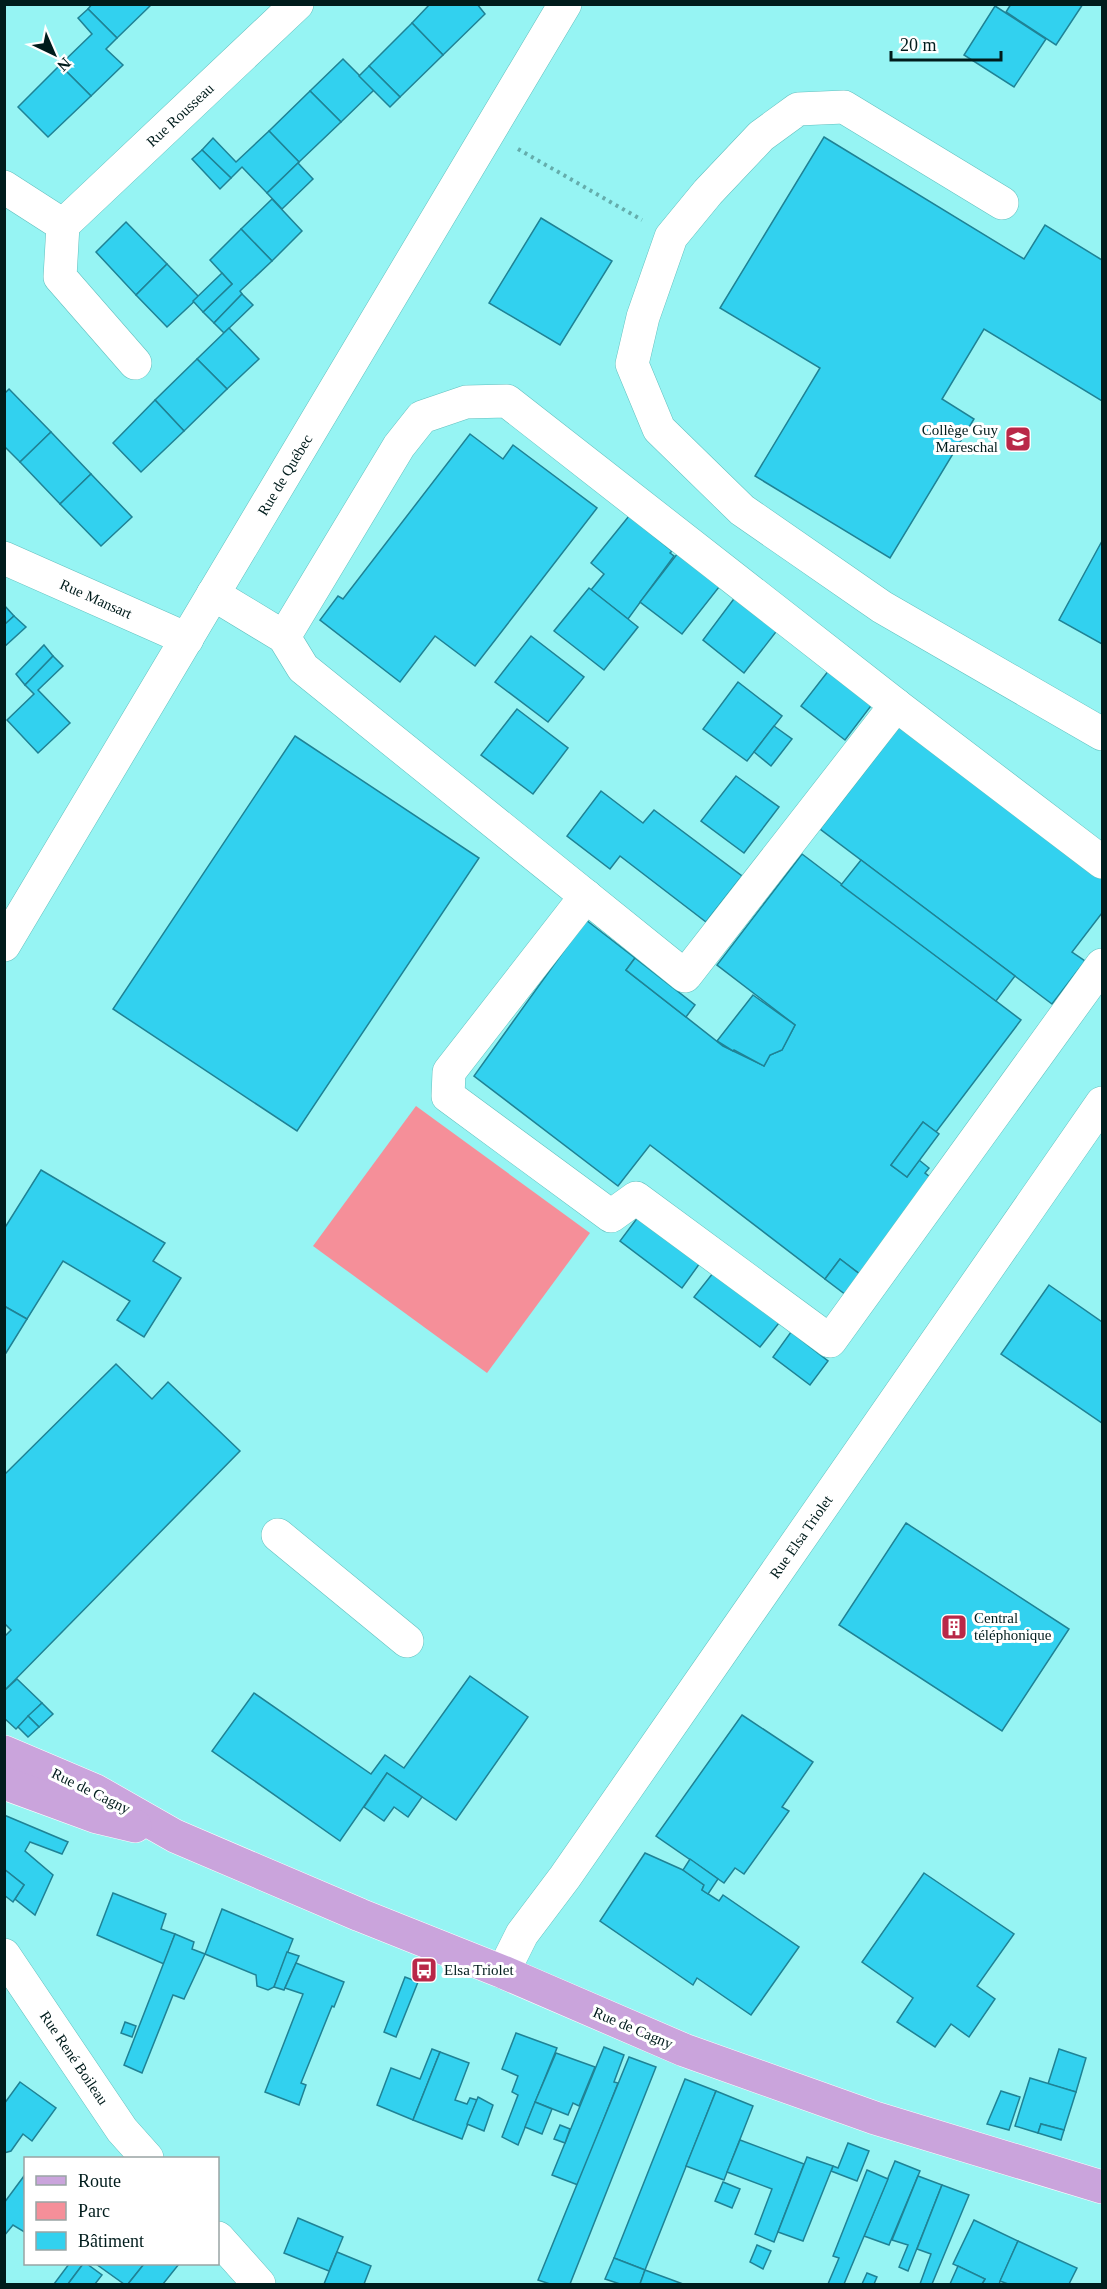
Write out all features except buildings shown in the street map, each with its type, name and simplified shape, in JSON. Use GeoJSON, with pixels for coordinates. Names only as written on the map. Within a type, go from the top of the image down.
{"type":"FeatureCollection","features":[{"type":"Feature","properties":{"kind":"main road","name":"Rue de Cagny"},"geometry":{"type":"LineString","coordinates":[[4,1752],[96,1791],[175,1836],[684,2050],[885,2121],[1102,2187]]}},
{"type":"Feature","properties":{"kind":"main road","name":"Rue de Cagny"},"geometry":{"type":"LineString","coordinates":[[4,1783],[97,1817],[175,1836]]}},
{"type":"Feature","properties":{"kind":"street","name":"Rue Rousseau"},"geometry":{"type":"LineString","coordinates":[[63,225],[297,4]]}},
{"type":"Feature","properties":{"kind":"street","name":"Rue de Québec"},"geometry":{"type":"LineString","coordinates":[[4,945],[565,4]]}},
{"type":"Feature","properties":{"kind":"street"},"geometry":{"type":"LineString","coordinates":[[1002,203],[844,107],[798,108],[761,136],[708,192],[671,237],[643,317],[632,364],[659,429],[742,510],[873,601],[1102,734]]}},
{"type":"Feature","properties":{"kind":"street"},"geometry":{"type":"LineString","coordinates":[[4,187],[63,225],[60,277],[135,363]]}},
{"type":"Feature","properties":{"kind":"street"},"geometry":{"type":"LineString","coordinates":[[284,637],[399,447],[422,417],[466,402],[507,401],[896,705],[1102,862]]}},
{"type":"Feature","properties":{"kind":"street","name":"Rue Mansart"},"geometry":{"type":"LineString","coordinates":[[4,558],[187,639]]}},
{"type":"Feature","properties":{"kind":"street"},"geometry":{"type":"LineString","coordinates":[[213,594],[284,637],[303,668],[685,976],[896,705]]}},
{"type":"Feature","properties":{"kind":"street"},"geometry":{"type":"LineString","coordinates":[[586,896],[449,1072],[448,1096],[611,1216],[636,1198],[830,1341],[1102,965]]}},
{"type":"Feature","properties":{"kind":"street","name":"Rue Elsa Triolet"},"geometry":{"type":"LineString","coordinates":[[503,1972],[522,1934],[565,1877],[1102,1103]]}},
{"type":"Feature","properties":{"kind":"street"},"geometry":{"type":"LineString","coordinates":[[278,1535],[407,1641]]}},
{"type":"Feature","properties":{"kind":"street","name":"Rue René Boileau"},"geometry":{"type":"LineString","coordinates":[[4,1955],[122,2130],[146,2157]]}},
{"type":"Feature","properties":{"kind":"street"},"geometry":{"type":"LineString","coordinates":[[219,2239],[259,2284]]}},
{"type":"Feature","properties":{"kind":"path"},"geometry":{"type":"LineString","coordinates":[[489,132],[671,237]]}},
{"type":"Feature","properties":{"kind":"green space"},"geometry":{"type":"Polygon","coordinates":[[[416,1106],[590,1233],[487,1373],[313,1246],[416,1106]]]}},
{"type":"Feature","properties":{"kind":"place","name":"Collège Guy Mareschal"},"geometry":{"type":"Point","coordinates":[1018,439]}},
{"type":"Feature","properties":{"kind":"place","name":"Central téléphonique"},"geometry":{"type":"Point","coordinates":[954,1627]}},
{"type":"Feature","properties":{"kind":"place","name":"Elsa Triolet"},"geometry":{"type":"Point","coordinates":[424,1970]}}]}
